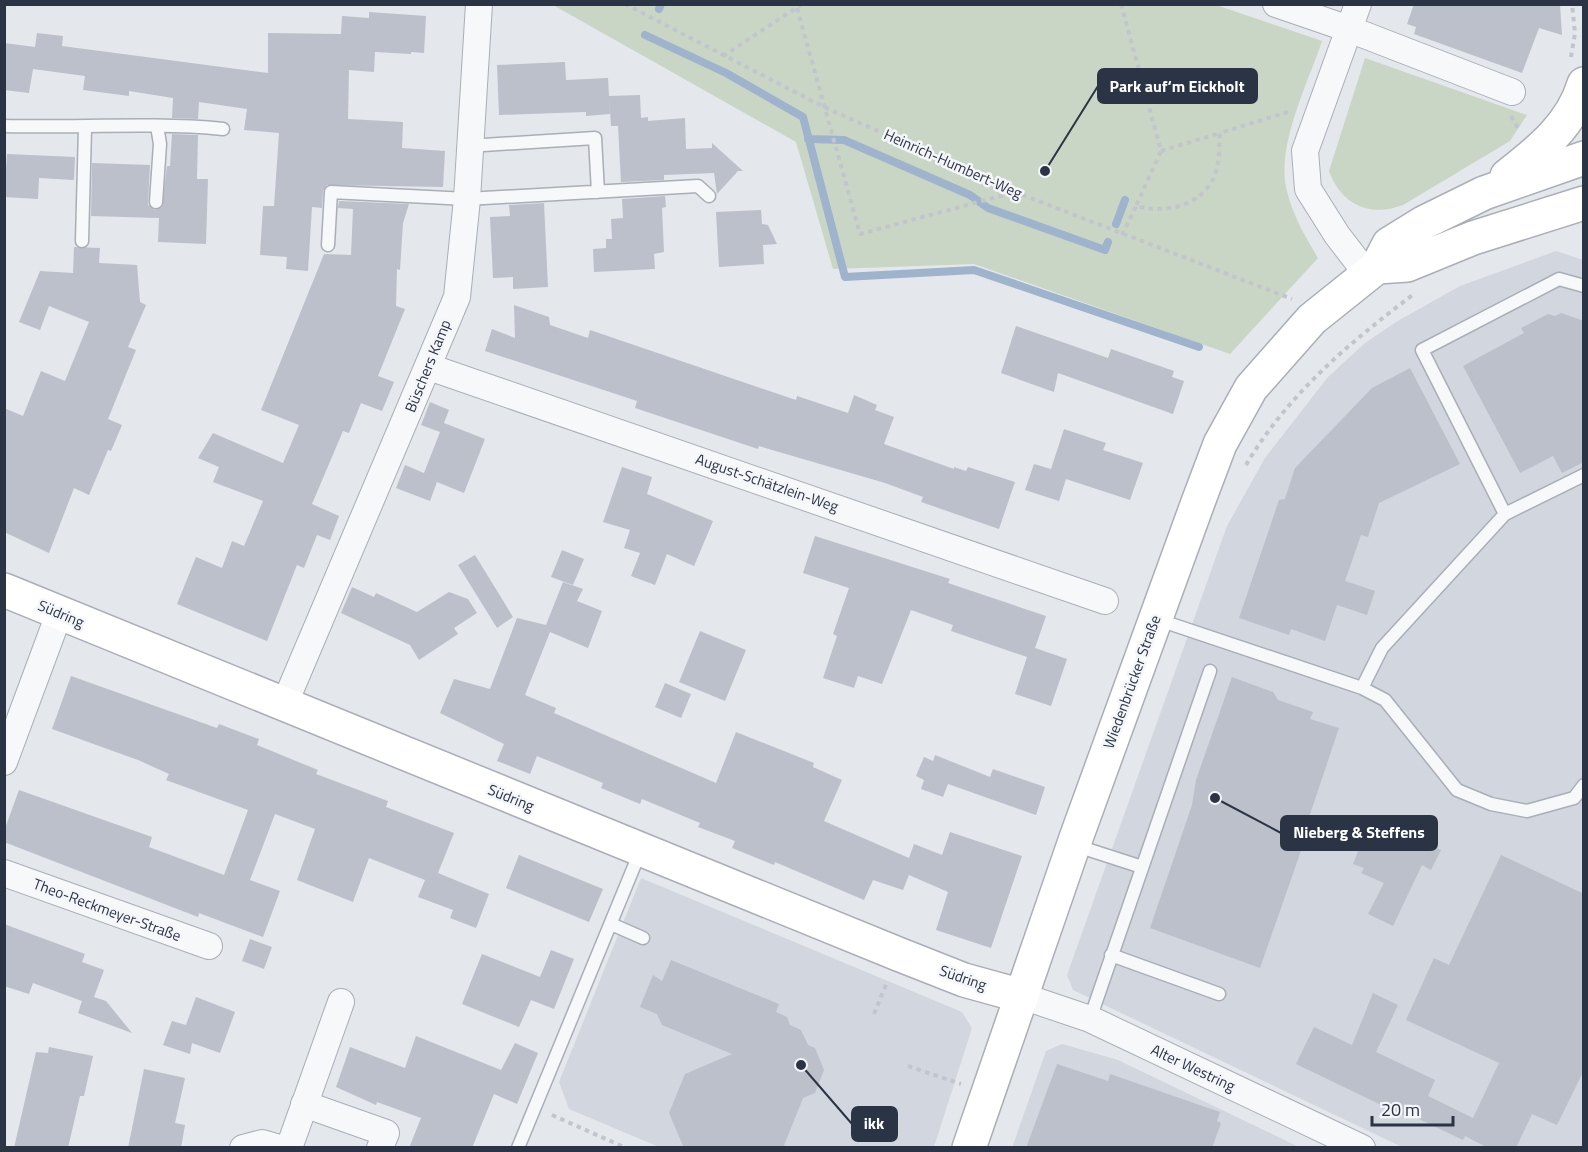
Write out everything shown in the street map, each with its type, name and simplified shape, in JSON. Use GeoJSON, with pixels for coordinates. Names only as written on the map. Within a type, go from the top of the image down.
{"type":"FeatureCollection","features":[{"type":"Feature","properties":{"kind":"street","name":"Büschers Kamp"},"geometry":{"type":"LineString","coordinates":[[284,705],[457,297],[479,4]]}},
{"type":"Feature","properties":{"kind":"street"},"geometry":{"type":"LineString","coordinates":[[1276,4],[1349,29],[1512,92]]}},
{"type":"Feature","properties":{"kind":"street"},"geometry":{"type":"LineString","coordinates":[[1358,4],[1305,151],[1308,189],[1337,235],[1372,270],[1407,265],[1473,238],[1584,203]]}},
{"type":"Feature","properties":{"kind":"street"},"geometry":{"type":"LineString","coordinates":[[1484,193],[1537,153],[1566,123],[1575,76]]}},
{"type":"Feature","properties":{"kind":"street","name":"Wiedenbrücker Straße"},"geometry":{"type":"LineString","coordinates":[[969,1148],[1155,619],[1220,444],[1251,388],[1312,319],[1372,270],[1389,244],[1423,223],[1484,193],[1584,158]]}},
{"type":"Feature","properties":{"kind":"street","name":"August-Schätzlein-Weg"},"geometry":{"type":"LineString","coordinates":[[429,367],[1105,601]]}},
{"type":"Feature","properties":{"kind":"street","name":"Südring"},"geometry":{"type":"LineString","coordinates":[[4,590],[641,851],[963,980],[1022,996]]}},
{"type":"Feature","properties":{"kind":"street"},"geometry":{"type":"LineString","coordinates":[[4,762],[59,614]]}},
{"type":"Feature","properties":{"kind":"street","name":"Theo-Reckmeyer-Straße"},"geometry":{"type":"LineString","coordinates":[[4,873],[209,946]]}},
{"type":"Feature","properties":{"kind":"street","name":"Alter Westring"},"geometry":{"type":"LineString","coordinates":[[1022,996],[1090,1019],[1362,1148]]}},
{"type":"Feature","properties":{"kind":"street"},"geometry":{"type":"LineString","coordinates":[[289,1148],[341,1002]]}},
{"type":"Feature","properties":{"kind":"street"},"geometry":{"type":"LineString","coordinates":[[304,1104],[386,1133],[380,1148]]}},
{"type":"Feature","properties":{"kind":"street"},"geometry":{"type":"LineString","coordinates":[[243,1148],[262,1143],[279,1148]]}},
{"type":"Feature","properties":{"kind":"lane"},"geometry":{"type":"LineString","coordinates":[[4,126],[85,128],[170,124],[223,129]]}},
{"type":"Feature","properties":{"kind":"lane"},"geometry":{"type":"LineString","coordinates":[[156,202],[160,144],[157,126]]}},
{"type":"Feature","properties":{"kind":"lane"},"geometry":{"type":"LineString","coordinates":[[82,241],[85,128]]}},
{"type":"Feature","properties":{"kind":"lane"},"geometry":{"type":"LineString","coordinates":[[468,146],[595,138],[598,192]]}},
{"type":"Feature","properties":{"kind":"lane"},"geometry":{"type":"LineString","coordinates":[[328,245],[331,192],[466,199],[698,186],[709,196]]}},
{"type":"Feature","properties":{"kind":"lane"},"geometry":{"type":"LineString","coordinates":[[1505,514],[1422,350],[1559,279],[1584,286]]}},
{"type":"Feature","properties":{"kind":"lane"},"geometry":{"type":"LineString","coordinates":[[1362,688],[1382,648],[1505,514],[1584,475]]}},
{"type":"Feature","properties":{"kind":"lane"},"geometry":{"type":"LineString","coordinates":[[1155,619],[1362,688],[1385,700],[1457,790],[1491,804],[1527,811],[1574,798],[1584,785]]}},
{"type":"Feature","properties":{"kind":"lane"},"geometry":{"type":"LineString","coordinates":[[1090,1019],[1210,670]]}},
{"type":"Feature","properties":{"kind":"lane"},"geometry":{"type":"LineString","coordinates":[[1074,845],[1142,867]]}},
{"type":"Feature","properties":{"kind":"lane"},"geometry":{"type":"LineString","coordinates":[[518,1148],[641,851]]}},
{"type":"Feature","properties":{"kind":"lane"},"geometry":{"type":"LineString","coordinates":[[611,924],[643,938]]}},
{"type":"Feature","properties":{"kind":"lane"},"geometry":{"type":"LineString","coordinates":[[1111,955],[1219,994]]}},
{"type":"Feature","properties":{"kind":"path","name":"Heinrich-Humbert-Weg"},"geometry":{"type":"LineString","coordinates":[[625,4],[722,56],[824,106],[1015,192],[1293,300]]}},
{"type":"Feature","properties":{"kind":"path"},"geometry":{"type":"LineString","coordinates":[[722,56],[802,4]]}},
{"type":"Feature","properties":{"kind":"path"},"geometry":{"type":"LineString","coordinates":[[1121,4],[1161,151],[1122,235]]}},
{"type":"Feature","properties":{"kind":"path"},"geometry":{"type":"LineString","coordinates":[[1572,4],[1575,76]]}},
{"type":"Feature","properties":{"kind":"path"},"geometry":{"type":"LineString","coordinates":[[797,8],[860,234],[1015,192]]}},
{"type":"Feature","properties":{"kind":"path"},"geometry":{"type":"LineString","coordinates":[[1161,151],[1302,108],[1318,114]]}},
{"type":"Feature","properties":{"kind":"path"},"geometry":{"type":"LineString","coordinates":[[1136,206],[1152,211],[1176,207],[1196,199],[1212,183],[1219,160],[1220,133]]}},
{"type":"Feature","properties":{"kind":"path"},"geometry":{"type":"LineString","coordinates":[[1241,473],[1262,438],[1302,390],[1352,341],[1418,291]]}},
{"type":"Feature","properties":{"kind":"path"},"geometry":{"type":"LineString","coordinates":[[874,1014],[891,971]]}},
{"type":"Feature","properties":{"kind":"path"},"geometry":{"type":"LineString","coordinates":[[908,1066],[965,1085]]}},
{"type":"Feature","properties":{"kind":"path"},"geometry":{"type":"LineString","coordinates":[[534,1108],[626,1148]]}},
{"type":"Feature","properties":{"kind":"shaded area"},"geometry":{"type":"Polygon","coordinates":[[[1556,251],[1583,260],[1583,1147],[1402,1147],[1073,990],[1067,975],[1227,526],[1265,458],[1328,377],[1365,343],[1396,322],[1460,286],[1556,251]]]}},
{"type":"Feature","properties":{"kind":"shaded area"},"geometry":{"type":"Polygon","coordinates":[[[641,878],[962,1012],[972,1028],[934,1147],[659,1147],[569,1109],[559,1082],[641,878]]]}},
{"type":"Feature","properties":{"kind":"shaded area"},"geometry":{"type":"Polygon","coordinates":[[[1062,1044],[1118,1060],[1299,1147],[1012,1148],[1046,1051],[1062,1044]]]}},
{"type":"Feature","properties":{"kind":"green space"},"geometry":{"type":"Polygon","coordinates":[[[1213,4],[1322,41],[1289,136],[1284,174],[1293,209],[1318,258],[1230,354],[974,264],[833,269],[796,142],[553,5],[1213,4]]]}},
{"type":"Feature","properties":{"kind":"green space"},"geometry":{"type":"Polygon","coordinates":[[[1365,58],[1527,115],[1510,141],[1403,205],[1391,209],[1368,209],[1349,200],[1334,182],[1329,171],[1365,58]]]}},
{"type":"Feature","properties":{"kind":"building"},"geometry":{"type":"Polygon","coordinates":[[[1414,4],[1560,4],[1562,35],[1539,28],[1522,73],[1414,34],[1416,27],[1407,24],[1414,4]]]}},
{"type":"Feature","properties":{"kind":"building"},"geometry":{"type":"Polygon","coordinates":[[[369,12],[426,16],[424,53],[375,52],[374,72],[349,70],[348,119],[403,122],[402,148],[445,151],[443,187],[327,185],[323,191],[322,208],[312,207],[308,271],[286,269],[287,257],[260,255],[263,206],[274,206],[279,133],[244,130],[247,109],[199,102],[198,119],[172,118],[173,98],[129,91],[129,96],[83,90],[85,76],[33,69],[29,93],[4,90],[4,43],[35,47],[37,33],[63,36],[62,46],[268,73],[268,33],[341,34],[342,16],[369,18],[369,12]]]}},
{"type":"Feature","properties":{"kind":"building"},"geometry":{"type":"Polygon","coordinates":[[[565,62],[566,80],[608,78],[610,114],[586,116],[586,112],[499,115],[497,65],[565,62]]]}},
{"type":"Feature","properties":{"kind":"building"},"geometry":{"type":"Polygon","coordinates":[[[640,95],[641,118],[648,117],[648,121],[685,118],[686,149],[712,148],[712,143],[743,171],[738,171],[717,194],[714,173],[664,175],[664,180],[621,182],[618,126],[611,126],[609,96],[640,95]]]}},
{"type":"Feature","properties":{"kind":"building"},"geometry":{"type":"Polygon","coordinates":[[[172,134],[198,135],[197,179],[208,179],[206,244],[158,242],[159,218],[91,216],[92,163],[150,165],[148,205],[155,210],[162,207],[167,166],[170,166],[172,134]]]}},
{"type":"Feature","properties":{"kind":"building"},"geometry":{"type":"Polygon","coordinates":[[[7,154],[75,157],[74,180],[39,178],[38,199],[4,197],[7,154]]]}},
{"type":"Feature","properties":{"kind":"building"},"geometry":{"type":"Polygon","coordinates":[[[665,196],[666,207],[662,208],[664,252],[654,254],[655,269],[594,272],[593,249],[606,248],[606,239],[612,239],[611,219],[623,218],[622,199],[665,196]]]}},
{"type":"Feature","properties":{"kind":"building"},"geometry":{"type":"Polygon","coordinates":[[[339,201],[409,204],[403,223],[400,270],[397,269],[396,306],[405,309],[378,376],[394,382],[382,411],[361,403],[349,433],[343,431],[312,504],[339,516],[330,540],[317,535],[304,568],[297,565],[267,641],[177,604],[196,557],[222,568],[232,541],[244,546],[263,501],[213,482],[219,467],[198,458],[213,433],[283,463],[299,425],[261,410],[324,254],[351,255],[353,209],[338,208],[339,201]]]}},
{"type":"Feature","properties":{"kind":"building"},"geometry":{"type":"Polygon","coordinates":[[[544,203],[548,287],[513,289],[513,277],[493,278],[490,217],[510,216],[509,205],[544,203]]]}},
{"type":"Feature","properties":{"kind":"building"},"geometry":{"type":"Polygon","coordinates":[[[761,210],[762,224],[768,225],[777,244],[763,245],[764,264],[719,267],[716,212],[761,210]]]}},
{"type":"Feature","properties":{"kind":"building"},"geometry":{"type":"Polygon","coordinates":[[[74,247],[100,248],[99,263],[137,265],[140,302],[146,305],[128,347],[136,350],[108,419],[122,425],[111,451],[108,450],[89,495],[74,488],[49,553],[4,532],[4,408],[23,416],[41,371],[65,381],[89,322],[49,306],[40,330],[19,322],[40,271],[73,273],[74,247]]]}},
{"type":"Feature","properties":{"kind":"building"},"geometry":{"type":"Polygon","coordinates":[[[514,305],[549,317],[550,325],[588,338],[590,330],[796,400],[797,396],[848,413],[854,395],[877,405],[875,410],[894,417],[884,444],[954,469],[954,467],[966,471],[968,467],[1015,482],[999,529],[921,502],[923,497],[885,483],[759,446],[758,449],[635,408],[637,401],[485,351],[492,329],[515,338],[514,305]]]}},
{"type":"Feature","properties":{"kind":"building"},"geometry":{"type":"Polygon","coordinates":[[[1561,313],[1584,321],[1584,462],[1562,473],[1553,456],[1520,473],[1463,366],[1524,333],[1521,328],[1548,314],[1555,316],[1561,313]]]}},
{"type":"Feature","properties":{"kind":"building"},"geometry":{"type":"Polygon","coordinates":[[[1016,326],[1108,358],[1111,349],[1174,371],[1172,377],[1184,381],[1173,414],[1058,373],[1054,392],[1001,373],[1016,326]]]}},
{"type":"Feature","properties":{"kind":"building"},"geometry":{"type":"Polygon","coordinates":[[[1410,368],[1460,464],[1379,503],[1368,537],[1361,535],[1345,581],[1375,591],[1367,615],[1337,605],[1325,641],[1291,629],[1289,635],[1239,618],[1279,500],[1285,499],[1295,468],[1372,388],[1410,368]]]}},
{"type":"Feature","properties":{"kind":"building"},"geometry":{"type":"Polygon","coordinates":[[[430,402],[449,410],[444,423],[485,439],[464,493],[437,482],[430,501],[396,488],[405,465],[424,473],[440,432],[421,425],[430,402]]]}},
{"type":"Feature","properties":{"kind":"building"},"geometry":{"type":"Polygon","coordinates":[[[1064,429],[1106,443],[1103,450],[1143,463],[1130,500],[1066,479],[1059,501],[1025,490],[1034,464],[1051,469],[1064,429]]]}},
{"type":"Feature","properties":{"kind":"building"},"geometry":{"type":"Polygon","coordinates":[[[622,467],[652,477],[647,494],[713,521],[694,566],[667,554],[655,585],[631,576],[640,553],[624,548],[630,530],[603,522],[622,467]]]}},
{"type":"Feature","properties":{"kind":"building"},"geometry":{"type":"Polygon","coordinates":[[[815,536],[950,579],[948,583],[1046,616],[1035,648],[1067,659],[1051,706],[1015,694],[1027,657],[951,631],[953,625],[911,610],[882,684],[858,676],[854,688],[823,678],[837,636],[833,634],[849,588],[803,573],[815,536]]]}},
{"type":"Feature","properties":{"kind":"building"},"geometry":{"type":"Polygon","coordinates":[[[562,550],[584,559],[573,585],[551,577],[562,550]]]}},
{"type":"Feature","properties":{"kind":"building"},"geometry":{"type":"Polygon","coordinates":[[[475,555],[513,617],[497,628],[458,565],[475,555]]]}},
{"type":"Feature","properties":{"kind":"building"},"geometry":{"type":"Polygon","coordinates":[[[563,582],[583,589],[577,601],[602,611],[588,648],[550,632],[525,695],[556,708],[554,713],[716,783],[736,732],[814,763],[813,767],[842,780],[824,821],[909,858],[914,844],[942,855],[950,832],[1022,856],[991,948],[936,930],[948,892],[909,875],[903,890],[873,880],[864,900],[775,862],[774,865],[732,848],[735,841],[698,827],[700,823],[642,799],[640,804],[601,788],[603,783],[537,756],[530,774],[497,761],[504,744],[440,713],[454,679],[490,689],[517,618],[546,625],[563,582]]]}},
{"type":"Feature","properties":{"kind":"building"},"geometry":{"type":"Polygon","coordinates":[[[352,587],[374,597],[376,593],[417,612],[449,592],[468,599],[477,613],[454,628],[458,634],[419,660],[410,645],[341,613],[352,587]]]}},
{"type":"Feature","properties":{"kind":"building"},"geometry":{"type":"Polygon","coordinates":[[[700,631],[746,650],[725,701],[679,682],[700,631]]]}},
{"type":"Feature","properties":{"kind":"building"},"geometry":{"type":"Polygon","coordinates":[[[71,676],[217,728],[219,724],[259,739],[257,745],[318,770],[316,774],[388,801],[386,807],[454,833],[438,873],[489,894],[476,928],[450,918],[453,910],[418,897],[425,880],[369,858],[353,902],[297,880],[315,829],[275,814],[250,880],[280,891],[263,937],[199,913],[198,917],[4,842],[4,831],[19,790],[152,837],[149,847],[224,875],[248,810],[166,780],[169,774],[138,760],[52,729],[71,676]]]}},
{"type":"Feature","properties":{"kind":"building"},"geometry":{"type":"Polygon","coordinates":[[[1232,677],[1273,692],[1278,700],[1313,712],[1310,719],[1339,728],[1300,844],[1303,845],[1260,968],[1150,928],[1192,805],[1196,780],[1232,677]]]}},
{"type":"Feature","properties":{"kind":"building"},"geometry":{"type":"Polygon","coordinates":[[[665,683],[691,694],[681,718],[655,707],[665,683]]]}},
{"type":"Feature","properties":{"kind":"building"},"geometry":{"type":"Polygon","coordinates":[[[935,755],[990,777],[993,769],[1045,787],[1036,815],[948,784],[943,797],[921,789],[924,780],[916,776],[924,757],[933,761],[935,755]]]}},
{"type":"Feature","properties":{"kind":"building"},"geometry":{"type":"Polygon","coordinates":[[[1371,817],[1441,850],[1431,870],[1422,865],[1393,926],[1368,914],[1384,883],[1361,873],[1364,868],[1353,864],[1371,817]]]}},
{"type":"Feature","properties":{"kind":"building"},"geometry":{"type":"Polygon","coordinates":[[[519,855],[603,889],[589,922],[506,888],[519,855]]]}},
{"type":"Feature","properties":{"kind":"building"},"geometry":{"type":"Polygon","coordinates":[[[1501,855],[1584,894],[1584,1070],[1557,1125],[1532,1114],[1516,1148],[1488,1148],[1465,1136],[1463,1140],[1417,1118],[1402,1115],[1296,1064],[1314,1027],[1352,1045],[1373,993],[1398,1005],[1376,1052],[1435,1080],[1428,1096],[1473,1118],[1499,1063],[1406,1020],[1434,958],[1449,965],[1501,855]]]}},
{"type":"Feature","properties":{"kind":"building"},"geometry":{"type":"Polygon","coordinates":[[[4,924],[85,954],[82,962],[104,970],[94,997],[106,1001],[132,1033],[78,1013],[82,1001],[33,983],[29,994],[4,986],[4,924]]]}},
{"type":"Feature","properties":{"kind":"building"},"geometry":{"type":"Polygon","coordinates":[[[250,939],[272,947],[264,969],[242,961],[250,939]]]}},
{"type":"Feature","properties":{"kind":"building"},"geometry":{"type":"Polygon","coordinates":[[[551,950],[574,959],[554,1009],[531,1000],[519,1027],[462,1004],[482,954],[540,977],[551,950]]]}},
{"type":"Feature","properties":{"kind":"building"},"geometry":{"type":"Polygon","coordinates":[[[671,960],[779,1004],[776,1012],[787,1017],[790,1025],[801,1030],[808,1045],[815,1048],[824,1070],[815,1093],[803,1098],[783,1148],[684,1148],[669,1113],[685,1074],[732,1054],[662,1025],[657,1014],[640,1007],[653,975],[662,981],[671,960]]]}},
{"type":"Feature","properties":{"kind":"building"},"geometry":{"type":"Polygon","coordinates":[[[196,997],[235,1012],[220,1053],[192,1043],[190,1054],[163,1045],[172,1021],[186,1025],[196,997]]]}},
{"type":"Feature","properties":{"kind":"building"},"geometry":{"type":"Polygon","coordinates":[[[416,1036],[501,1070],[515,1043],[538,1053],[517,1104],[494,1094],[472,1148],[409,1148],[421,1118],[377,1102],[376,1105],[336,1087],[350,1047],[405,1068],[416,1036]]]}},
{"type":"Feature","properties":{"kind":"building"},"geometry":{"type":"Polygon","coordinates":[[[49,1047],[93,1056],[84,1096],[80,1096],[68,1148],[14,1148],[36,1052],[48,1053],[49,1047]]]}},
{"type":"Feature","properties":{"kind":"building"},"geometry":{"type":"Polygon","coordinates":[[[1057,1064],[1108,1081],[1110,1074],[1220,1112],[1217,1121],[1221,1123],[1212,1148],[1026,1148],[1057,1064]]]}},
{"type":"Feature","properties":{"kind":"building"},"geometry":{"type":"Polygon","coordinates":[[[144,1069],[185,1078],[175,1123],[185,1125],[181,1148],[128,1148],[144,1069]]]}},
{"type":"Feature","properties":{"kind":"waterway"},"geometry":{"type":"LineString","coordinates":[[659,9],[661,4]]}},
{"type":"Feature","properties":{"kind":"waterway"},"geometry":{"type":"LineString","coordinates":[[645,35],[726,73],[803,117],[845,277],[974,270],[1199,347]]}},
{"type":"Feature","properties":{"kind":"waterway"},"geometry":{"type":"LineString","coordinates":[[808,139],[844,140],[970,195],[988,208],[1105,250],[1108,242]]}},
{"type":"Feature","properties":{"kind":"waterway"},"geometry":{"type":"LineString","coordinates":[[1116,224],[1125,200]]}},
{"type":"Feature","properties":{"kind":"place","name":"Park auf‘m Eickholt"},"geometry":{"type":"Point","coordinates":[1045,171]}},
{"type":"Feature","properties":{"kind":"place","name":"Nieberg & Steffens"},"geometry":{"type":"Point","coordinates":[1215,798]}},
{"type":"Feature","properties":{"kind":"place","name":"ikk"},"geometry":{"type":"Point","coordinates":[801,1065]}}]}
